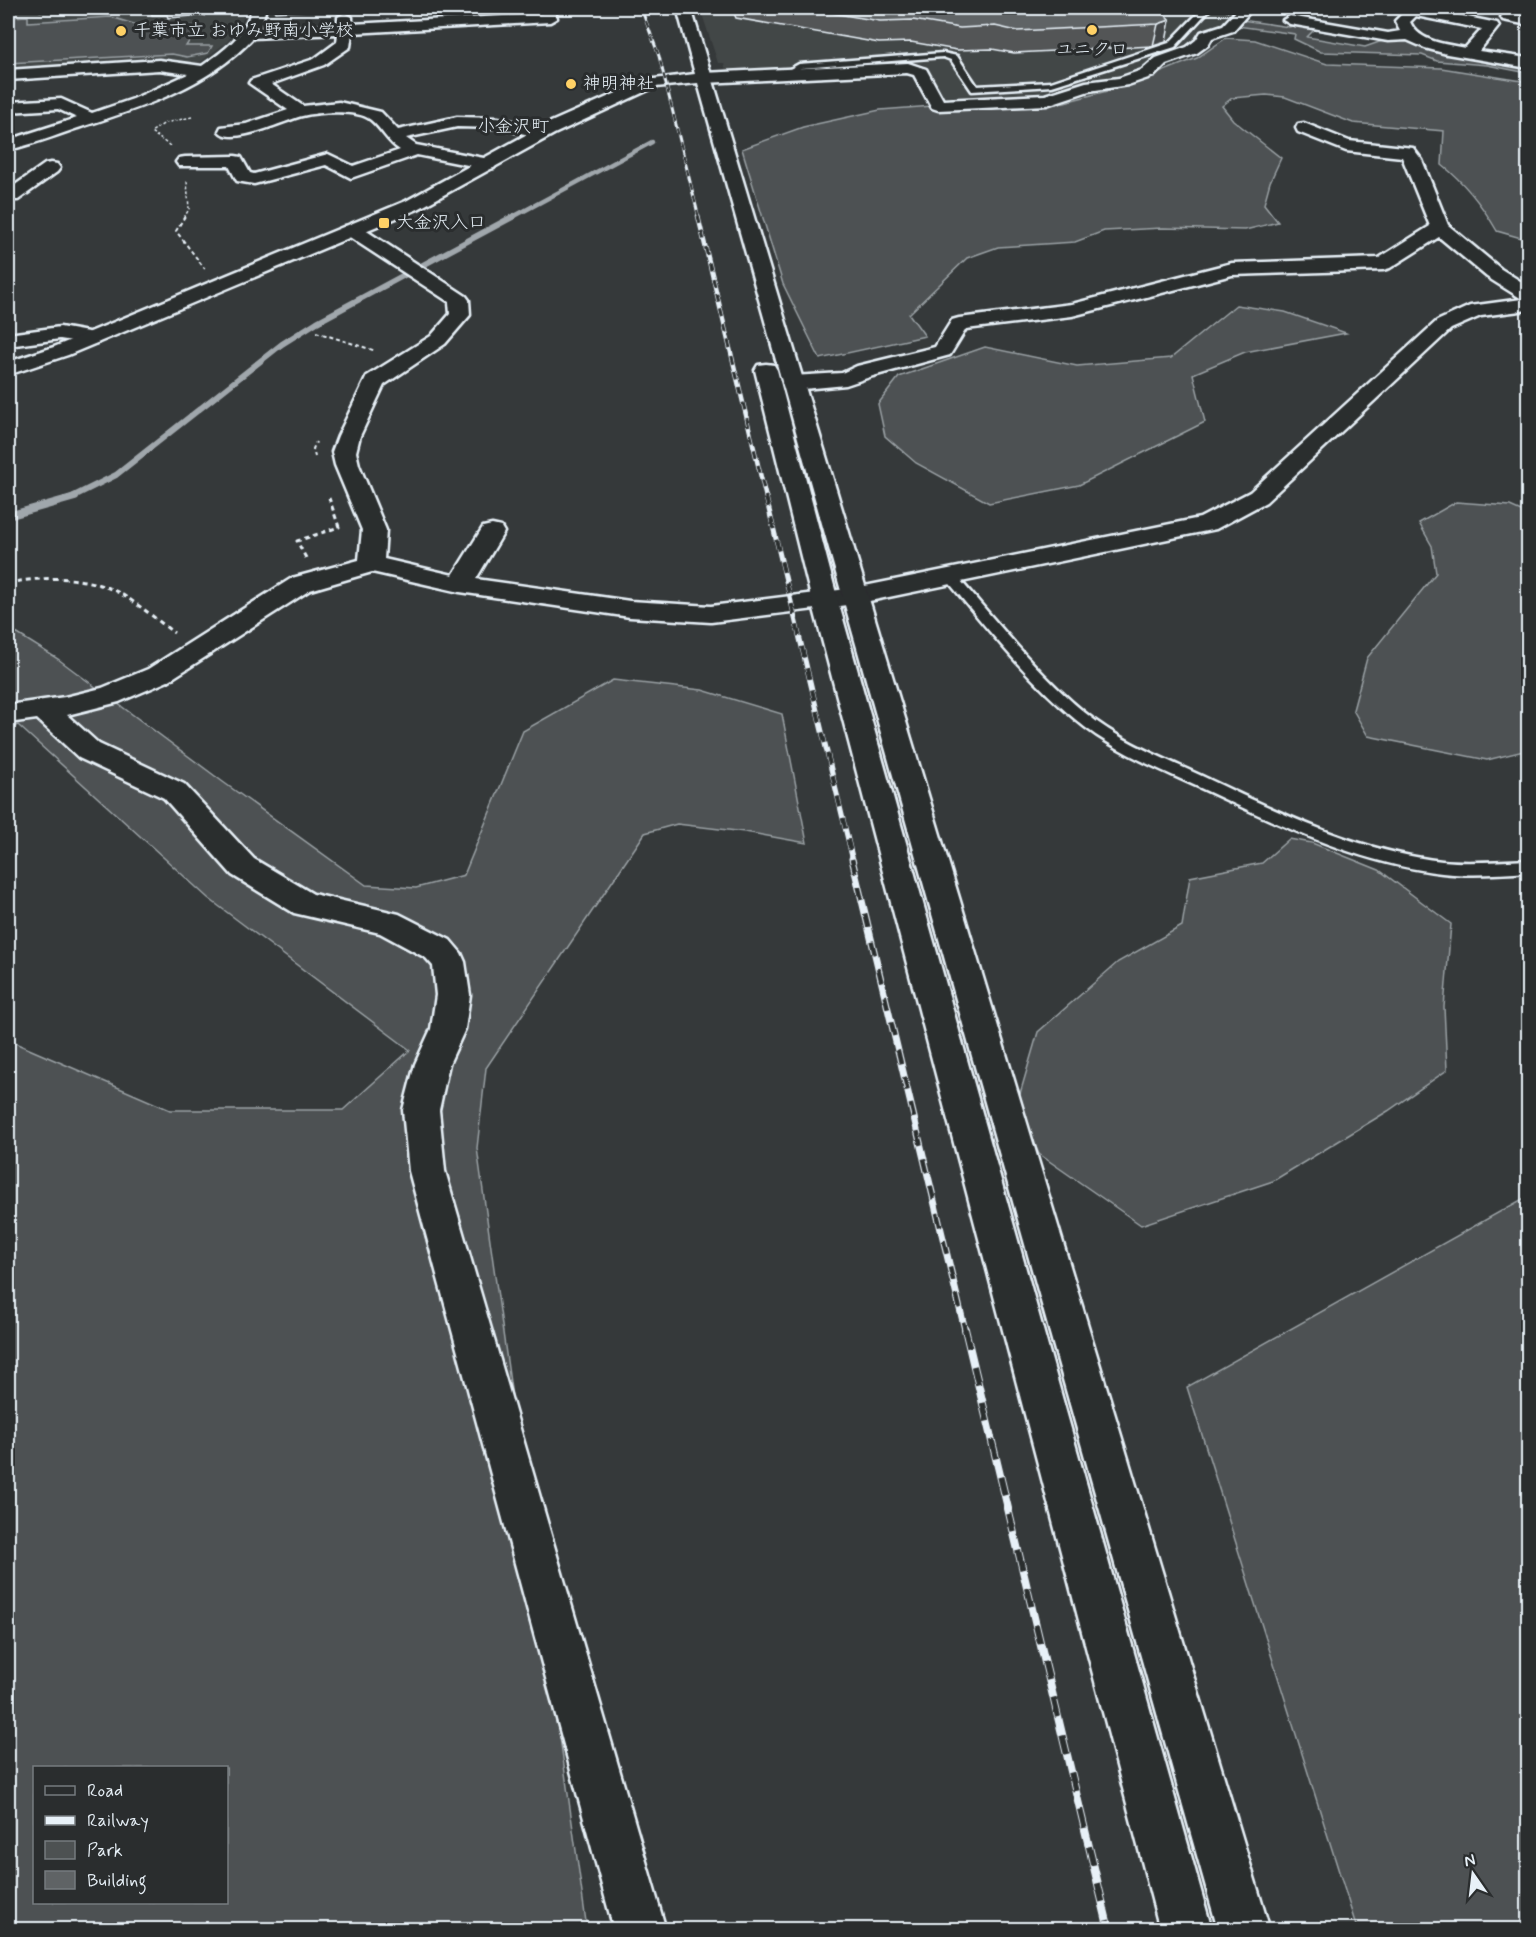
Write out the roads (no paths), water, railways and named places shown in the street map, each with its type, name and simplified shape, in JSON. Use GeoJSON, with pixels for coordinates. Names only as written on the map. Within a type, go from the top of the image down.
{"type":"FeatureCollection","features":[{"type":"Feature","properties":{"kind":"street"},"geometry":{"type":"LineString","coordinates":[[8,145],[91,119],[162,93],[204,71],[223,59],[249,34],[256,21],[259,8]]}},
{"type":"Feature","properties":{"kind":"street"},"geometry":{"type":"LineString","coordinates":[[300,111],[274,91],[257,83],[319,62],[345,44],[346,8]]}},
{"type":"Feature","properties":{"kind":"street"},"geometry":{"type":"LineString","coordinates":[[249,34],[550,18],[547,8]]}},
{"type":"Feature","properties":{"kind":"street"},"geometry":{"type":"LineString","coordinates":[[668,8],[696,78],[793,383],[840,599],[1186,1929]]}},
{"type":"Feature","properties":{"kind":"street"},"geometry":{"type":"LineString","coordinates":[[684,8],[696,78],[770,383],[840,599],[1244,1929]]}},
{"type":"Feature","properties":{"kind":"street"},"geometry":{"type":"LineString","coordinates":[[1517,8],[1508,17],[1528,21]]}},
{"type":"Feature","properties":{"kind":"street"},"geometry":{"type":"LineString","coordinates":[[8,369],[92,338],[352,230],[446,188],[543,133],[652,83],[696,78],[908,69],[920,72],[938,105],[1047,100],[1086,87],[1122,82],[1148,73],[1161,61],[1192,50],[1203,42],[1206,35],[1228,28],[1245,9]]}},
{"type":"Feature","properties":{"kind":"street"},"geometry":{"type":"LineString","coordinates":[[1469,53],[1492,26],[1414,9],[1402,21],[1409,34],[1417,40],[1440,47],[1469,53],[1528,63]]}},
{"type":"Feature","properties":{"kind":"street"},"geometry":{"type":"LineString","coordinates":[[1290,20],[1388,37],[1409,34]]}},
{"type":"Feature","properties":{"kind":"street"},"geometry":{"type":"LineString","coordinates":[[8,75],[159,65],[204,71]]}},
{"type":"Feature","properties":{"kind":"street"},"geometry":{"type":"LineString","coordinates":[[8,107],[61,104],[91,119]]}},
{"type":"Feature","properties":{"kind":"street"},"geometry":{"type":"LineString","coordinates":[[227,131],[248,129],[300,111],[319,108],[353,109],[375,115],[402,144],[416,150],[488,164]]}},
{"type":"Feature","properties":{"kind":"street"},"geometry":{"type":"LineString","coordinates":[[394,136],[458,122],[498,123],[543,133]]}},
{"type":"Feature","properties":{"kind":"street"},"geometry":{"type":"LineString","coordinates":[[1304,128],[1346,146],[1407,152],[1413,160],[1440,228],[1494,273],[1528,294]]}},
{"type":"Feature","properties":{"kind":"street"},"geometry":{"type":"LineString","coordinates":[[185,162],[235,161],[243,177],[254,179],[328,159],[351,173],[416,150]]}},
{"type":"Feature","properties":{"kind":"street"},"geometry":{"type":"LineString","coordinates":[[8,195],[12,196],[51,168]]}},
{"type":"Feature","properties":{"kind":"street"},"geometry":{"type":"LineString","coordinates":[[793,383],[846,379],[865,371],[943,351],[959,324],[1072,310],[1232,269],[1383,264],[1440,228]]}},
{"type":"Feature","properties":{"kind":"street"},"geometry":{"type":"LineString","coordinates":[[352,230],[459,300],[460,315],[438,339],[375,381],[349,436],[344,452],[347,465],[374,530],[371,564]]}},
{"type":"Feature","properties":{"kind":"street"},"geometry":{"type":"LineString","coordinates":[[25,712],[109,696],[158,675],[301,584],[371,564],[460,584],[672,613],[711,614],[840,599],[1207,524],[1258,496],[1444,325],[1476,310],[1528,304]]}},
{"type":"Feature","properties":{"kind":"street"},"geometry":{"type":"LineString","coordinates":[[8,339],[60,333],[92,338]]}},
{"type":"Feature","properties":{"kind":"street"},"geometry":{"type":"LineString","coordinates":[[460,584],[492,532]]}},
{"type":"Feature","properties":{"kind":"street"},"geometry":{"type":"LineString","coordinates":[[25,712],[89,751],[174,791],[243,867],[305,904],[388,923],[438,949],[449,962],[453,995],[448,1029],[432,1064],[421,1110],[427,1171],[640,1929]]}},
{"type":"Feature","properties":{"kind":"lane"},"geometry":{"type":"LineString","coordinates":[[795,74],[794,69],[808,64],[943,55],[954,58],[975,89],[1052,84],[1172,45],[1208,8]]}},
{"type":"Feature","properties":{"kind":"lane"},"geometry":{"type":"LineString","coordinates":[[1227,8],[1245,9]]}},
{"type":"Feature","properties":{"kind":"lane"},"geometry":{"type":"LineString","coordinates":[[950,576],[1016,653],[1081,717],[1125,745],[1168,767],[1292,825],[1329,840],[1389,859],[1444,867],[1528,866]]}},
{"type":"Feature","properties":{"kind":"waterway"},"geometry":{"type":"LineString","coordinates":[[511,218],[652,142]]}},
{"type":"Feature","properties":{"kind":"waterway"},"geometry":{"type":"LineString","coordinates":[[70,498],[116,475],[282,344],[317,322],[514,216]]}},
{"type":"Feature","properties":{"kind":"waterway"},"geometry":{"type":"LineString","coordinates":[[8,516],[75,497]]}},
{"type":"Feature","properties":{"kind":"railway"},"geometry":{"type":"LineString","coordinates":[[641,8],[659,56],[699,218]]}},
{"type":"Feature","properties":{"kind":"railway"},"geometry":{"type":"LineString","coordinates":[[698,216],[766,498]]}},
{"type":"Feature","properties":{"kind":"railway"},"geometry":{"type":"LineString","coordinates":[[766,497],[853,861]]}},
{"type":"Feature","properties":{"kind":"railway"},"geometry":{"type":"LineString","coordinates":[[852,859],[965,1330]]}},
{"type":"Feature","properties":{"kind":"railway"},"geometry":{"type":"LineString","coordinates":[[965,1329],[1109,1930]]}},
{"type":"Feature","properties":{"kind":"place","name":"ユニクロ"},"geometry":{"type":"Point","coordinates":[1092,30]}},
{"type":"Feature","properties":{"kind":"place","name":"千葉市立 おゆみ野南小学校"},"geometry":{"type":"Point","coordinates":[121,31]}},
{"type":"Feature","properties":{"kind":"place","name":"神明神社"},"geometry":{"type":"Point","coordinates":[571,84]}},
{"type":"Feature","properties":{"kind":"place","name":"大金沢入口"},"geometry":{"type":"Point","coordinates":[384,223]}},
{"type":"Feature","properties":{"kind":"district","name":"小金沢町"},"geometry":{"type":"Point","coordinates":[513,127]}}]}
